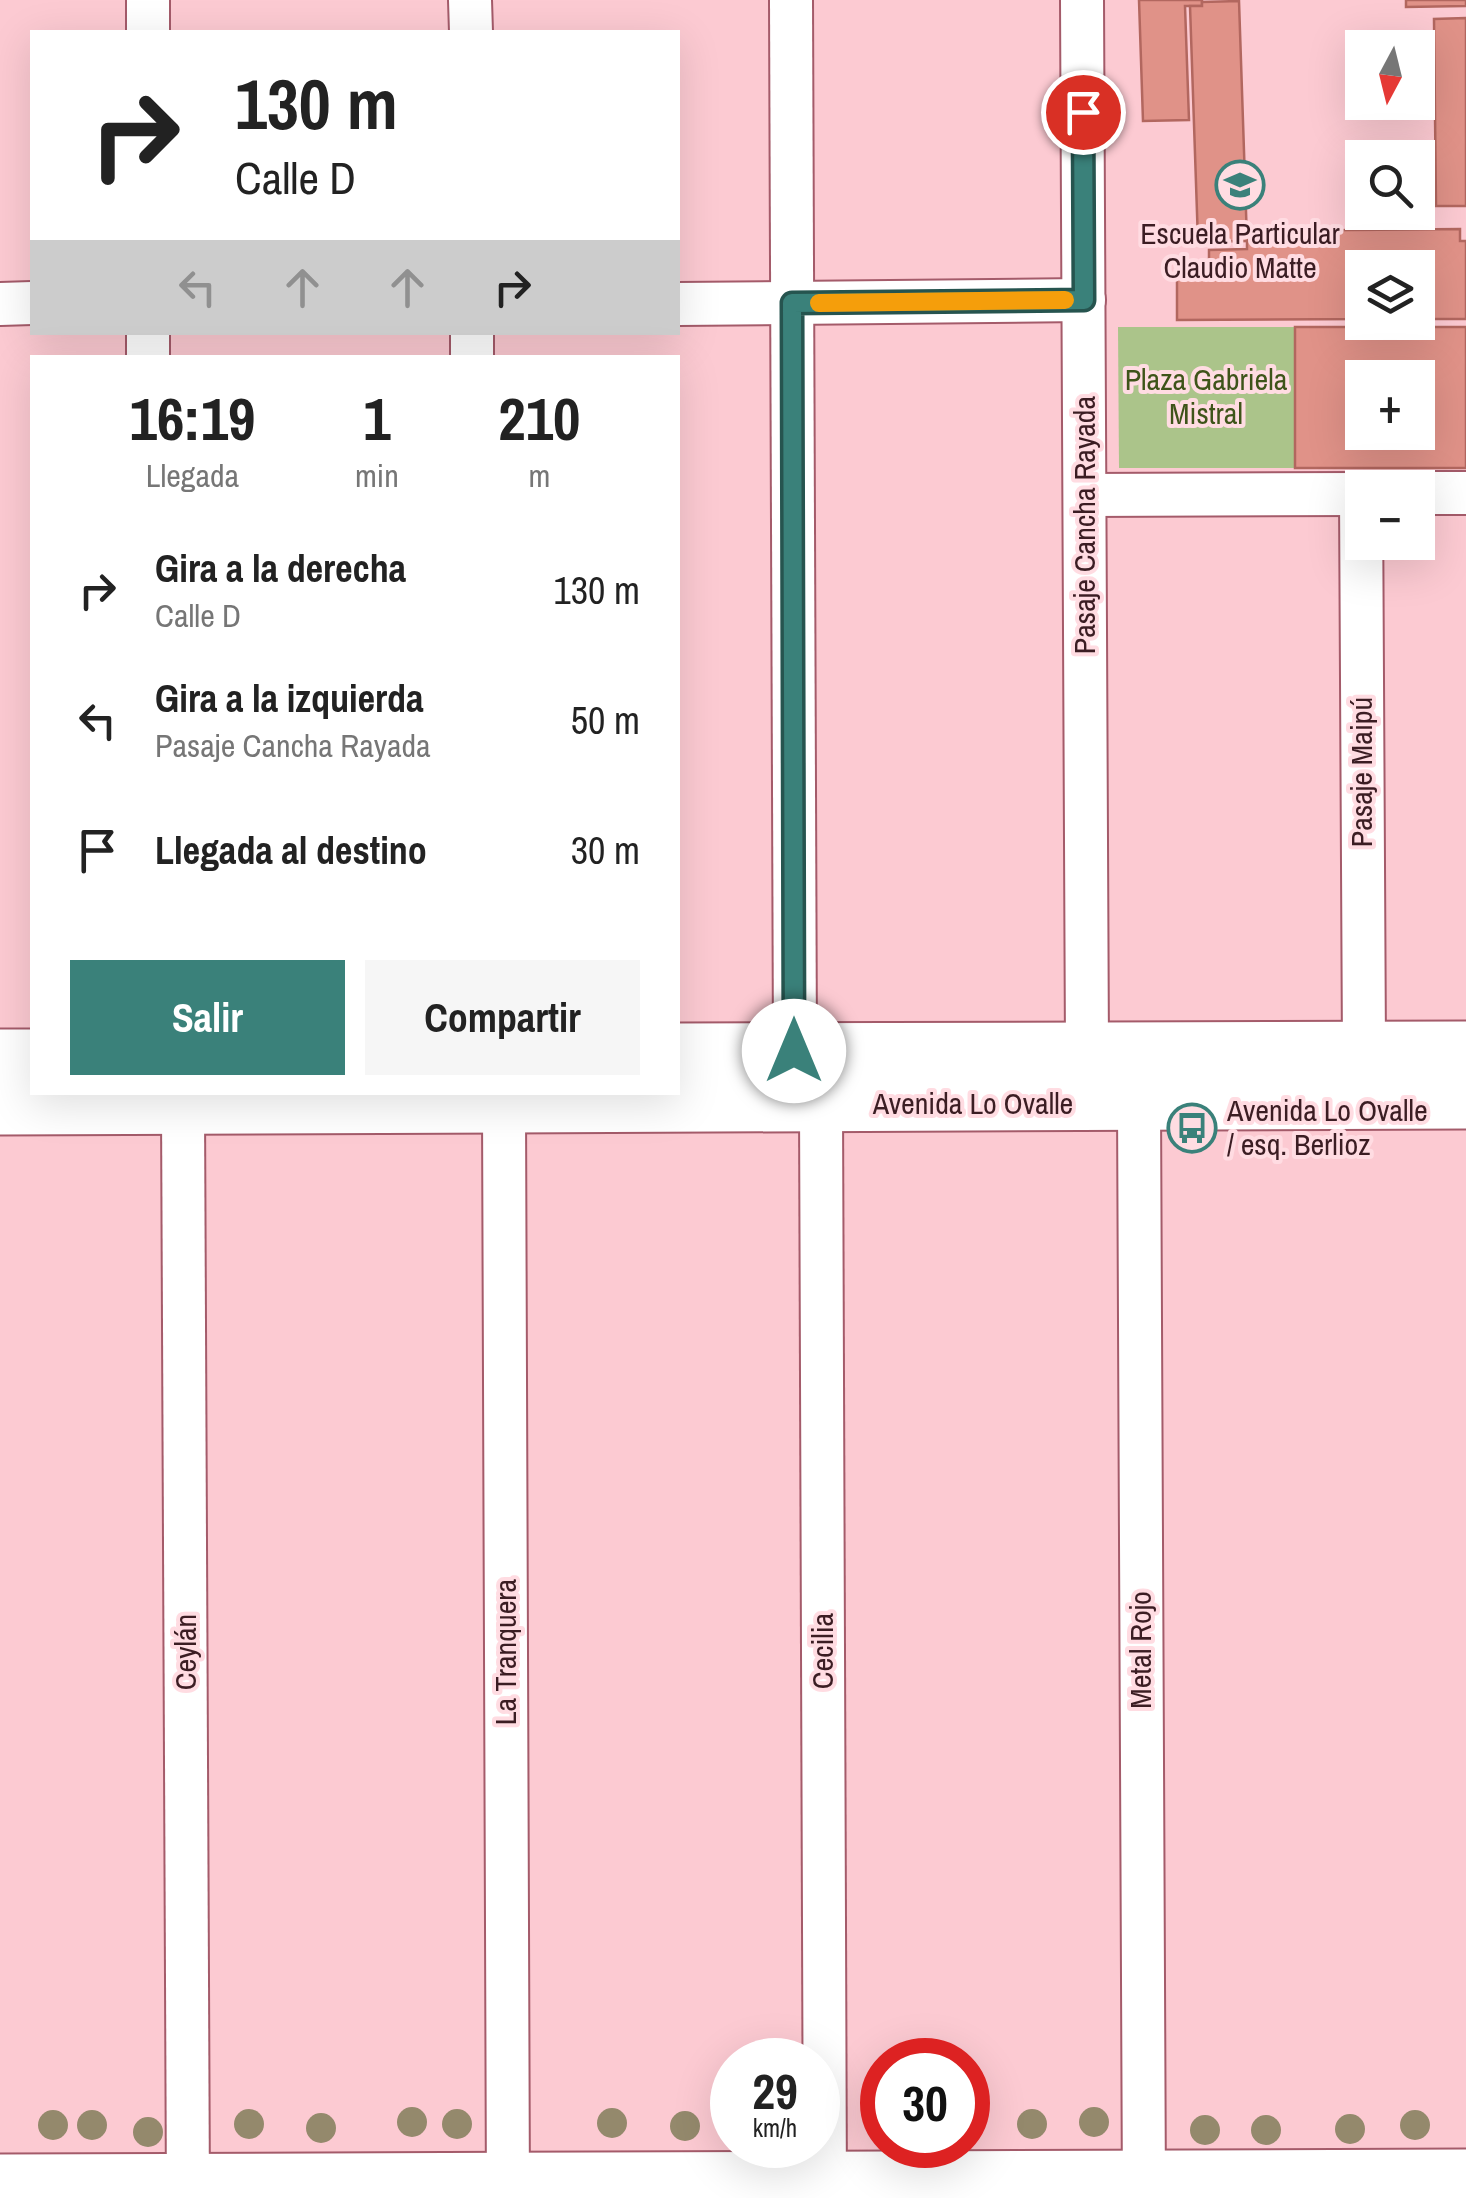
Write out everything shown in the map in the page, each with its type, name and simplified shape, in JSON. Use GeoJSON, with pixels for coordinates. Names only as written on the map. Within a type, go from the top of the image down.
{"type":"FeatureCollection","features":[{"type":"Feature","properties":{"kind":"main road","name":"Avenida Lo Ovalle"},"geometry":{"type":"LineString","coordinates":[[680,1052],[1466,1049]]}},
{"type":"Feature","properties":{"kind":"main road"},"geometry":{"type":"LineString","coordinates":[[0,1057],[30,1056]]}},
{"type":"Feature","properties":{"kind":"main road","name":"Avenida Lo Ovalle"},"geometry":{"type":"LineString","coordinates":[[0,1107],[483,1102],[1466,1101]]}},
{"type":"Feature","properties":{"kind":"main road"},"geometry":{"type":"LineString","coordinates":[[0,2182],[188,2190],[1144,2188],[1466,2177]]}},
{"type":"Feature","properties":{"kind":"street"},"geometry":{"type":"LineString","coordinates":[[148,0],[148,30]]}},
{"type":"Feature","properties":{"kind":"street"},"geometry":{"type":"LineString","coordinates":[[470,0],[471,30]]}},
{"type":"Feature","properties":{"kind":"street"},"geometry":{"type":"LineString","coordinates":[[791,0],[794,1051]]}},
{"type":"Feature","properties":{"kind":"street","name":"Pasaje Cancha Rayada"},"geometry":{"type":"LineString","coordinates":[[1082,0],[1087,1051]]}},
{"type":"Feature","properties":{"kind":"street"},"geometry":{"type":"LineString","coordinates":[[680,304],[1084,300]]}},
{"type":"Feature","properties":{"kind":"street"},"geometry":{"type":"LineString","coordinates":[[0,304],[30,303]]}},
{"type":"Feature","properties":{"kind":"street"},"geometry":{"type":"LineString","coordinates":[[1435,493],[1466,493]]}},
{"type":"Feature","properties":{"kind":"street"},"geometry":{"type":"LineString","coordinates":[[1085,496],[1345,494]]}},
{"type":"Feature","properties":{"kind":"street","name":"Pasaje Maipú"},"geometry":{"type":"LineString","coordinates":[[1362,560],[1364,1050]]}},
{"type":"Feature","properties":{"kind":"street","name":"La Tranquera"},"geometry":{"type":"LineString","coordinates":[[483,1102],[508,2189]]}},
{"type":"Feature","properties":{"kind":"street","name":"Metal Rojo"},"geometry":{"type":"LineString","coordinates":[[1138,1102],[1144,2188]]}},
{"type":"Feature","properties":{"kind":"street","name":"Cecilia"},"geometry":{"type":"LineString","coordinates":[[821,1104],[826,2189]]}},
{"type":"Feature","properties":{"kind":"street","name":"Ceylán"},"geometry":{"type":"LineString","coordinates":[[184,1107],[188,2190]]}},
{"type":"Feature","properties":{"kind":"green space","name":"Plaza Gabriela Mistral"},"geometry":{"type":"Polygon","coordinates":[[[1118,327],[1295,327],[1295,468],[1119,468],[1118,327]]]}},
{"type":"Feature","properties":{"kind":"building"},"geometry":{"type":"Polygon","coordinates":[[[1139,0],[1202,0],[1202,6],[1185,6],[1189,120],[1143,121],[1139,0]]]}},
{"type":"Feature","properties":{"kind":"building"},"geometry":{"type":"Polygon","coordinates":[[[1406,0],[1466,0],[1466,6],[1406,7],[1406,0]]]}},
{"type":"Feature","properties":{"kind":"building"},"geometry":{"type":"Polygon","coordinates":[[[1239,1],[1247,241],[1198,242],[1190,6],[1239,1]]]}},
{"type":"Feature","properties":{"kind":"building"},"geometry":{"type":"Polygon","coordinates":[[[1466,18],[1466,206],[1436,206],[1434,19],[1466,18]]]}},
{"type":"Feature","properties":{"kind":"building"},"geometry":{"type":"Polygon","coordinates":[[[1460,229],[1460,241],[1466,241],[1466,319],[1435,319],[1435,250],[1345,250],[1345,319],[1177,320],[1177,262],[1209,262],[1209,250],[1247,249],[1247,231],[1460,229]]]}},
{"type":"Feature","properties":{"kind":"building"},"geometry":{"type":"Polygon","coordinates":[[[1295,327],[1345,327],[1345,340],[1435,340],[1435,327],[1466,327],[1466,468],[1295,468],[1295,327]]]}},
{"type":"Feature","properties":{"kind":"slow traffic"},"geometry":{"type":"LineString","coordinates":[[819,303],[1065,300]]}},
{"type":"Feature","properties":{"kind":"place","name":"Escuela Particular Claudio Matte"},"geometry":{"type":"Point","coordinates":[1240,185]}},
{"type":"Feature","properties":{"kind":"place","name":"Avenida Lo Ovalle / esq. Berlioz"},"geometry":{"type":"Point","coordinates":[1192,1128]}},
{"type":"Feature","properties":{"kind":"route"},"geometry":{"type":"LineString","coordinates":[[794,1051],[792,303],[1084,300],[1083,112]]}}]}
